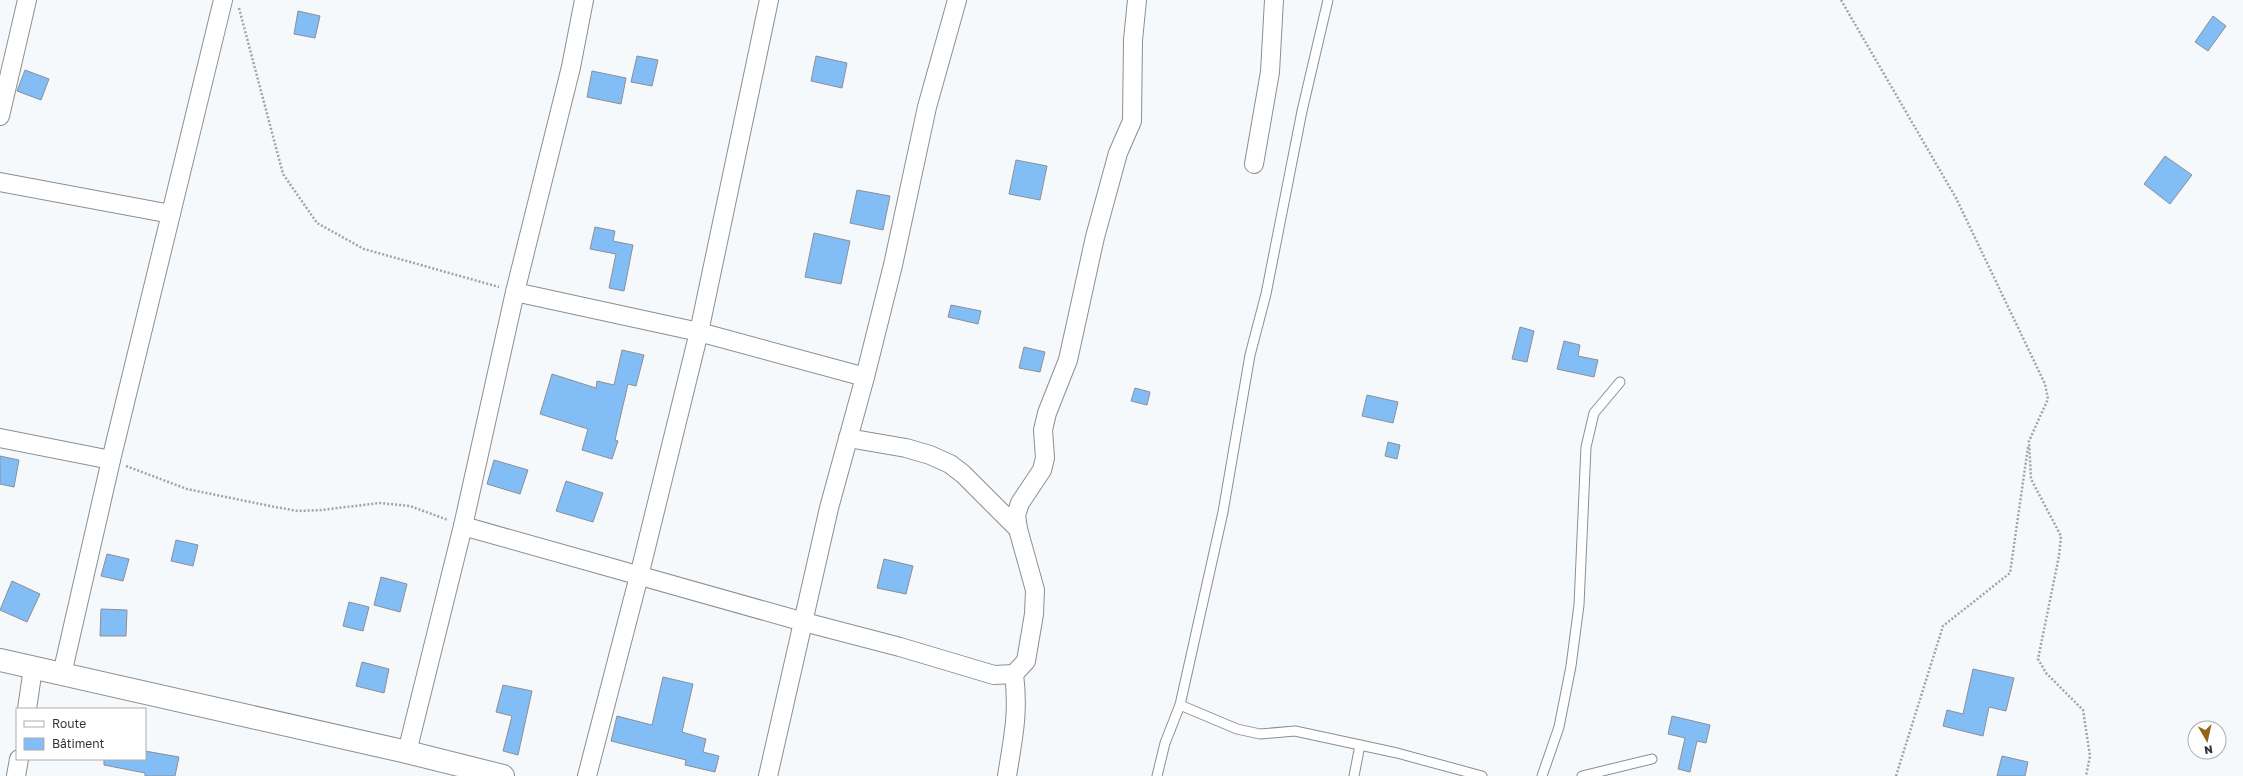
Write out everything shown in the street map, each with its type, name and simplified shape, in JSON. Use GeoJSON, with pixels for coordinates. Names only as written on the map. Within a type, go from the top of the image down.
{"type":"FeatureCollection","features":[{"type":"Feature","properties":{"kind":"street"},"geometry":{"type":"LineString","coordinates":[[0,116],[27,0]]}},
{"type":"Feature","properties":{"kind":"street"},"geometry":{"type":"LineString","coordinates":[[62,674],[111,460],[223,0]]}},
{"type":"Feature","properties":{"kind":"street"},"geometry":{"type":"LineString","coordinates":[[407,752],[463,526],[515,292],[571,67],[584,0]]}},
{"type":"Feature","properties":{"kind":"street"},"geometry":{"type":"LineString","coordinates":[[587,776],[639,576],[699,332],[769,0]]}},
{"type":"Feature","properties":{"kind":"street"},"geometry":{"type":"LineString","coordinates":[[768,776],[804,622],[822,536],[865,377],[893,265],[927,107],[957,0]]}},
{"type":"Feature","properties":{"kind":"street"},"geometry":{"type":"LineString","coordinates":[[463,526],[804,622],[900,647],[994,675],[1014,674],[1026,661],[1034,614],[1035,590],[1018,529],[1016,515],[1020,502],[1042,470],[1045,458],[1043,430],[1047,412],[1068,360],[1095,237],[1118,153],[1132,121],[1133,40],[1137,0]]}},
{"type":"Feature","properties":{"kind":"street"},"geometry":{"type":"LineString","coordinates":[[1254,164],[1270,72],[1274,0]]}},
{"type":"Feature","properties":{"kind":"street"},"geometry":{"type":"LineString","coordinates":[[0,182],[171,214]]}},
{"type":"Feature","properties":{"kind":"street"},"geometry":{"type":"LineString","coordinates":[[515,292],[699,332],[865,377]]}},
{"type":"Feature","properties":{"kind":"street"},"geometry":{"type":"LineString","coordinates":[[0,438],[111,460]]}},
{"type":"Feature","properties":{"kind":"street"},"geometry":{"type":"LineString","coordinates":[[848,438],[906,448],[930,455],[950,464],[963,474],[1018,529]]}},
{"type":"Feature","properties":{"kind":"street"},"geometry":{"type":"LineString","coordinates":[[0,660],[407,752],[503,776]]}},
{"type":"Feature","properties":{"kind":"street"},"geometry":{"type":"LineString","coordinates":[[26,708],[33,668]]}},
{"type":"Feature","properties":{"kind":"street"},"geometry":{"type":"LineString","coordinates":[[1007,776],[1016,719],[1017,702],[1014,674]]}},
{"type":"Feature","properties":{"kind":"street"},"geometry":{"type":"LineString","coordinates":[[16,776],[19,760]]}},
{"type":"Feature","properties":{"kind":"lane"},"geometry":{"type":"LineString","coordinates":[[1157,776],[1165,743],[1180,705],[1223,512],[1250,356],[1266,294],[1302,111],[1328,0]]}},
{"type":"Feature","properties":{"kind":"lane"},"geometry":{"type":"LineString","coordinates":[[1542,776],[1559,727],[1571,666],[1579,605],[1586,447],[1594,413],[1620,382]]}},
{"type":"Feature","properties":{"kind":"lane"},"geometry":{"type":"LineString","coordinates":[[1180,705],[1237,729],[1260,734],[1295,731],[1397,753],[1482,776]]}},
{"type":"Feature","properties":{"kind":"lane"},"geometry":{"type":"LineString","coordinates":[[1354,776],[1360,746]]}},
{"type":"Feature","properties":{"kind":"lane"},"geometry":{"type":"LineString","coordinates":[[1582,776],[1652,759]]}},
{"type":"Feature","properties":{"kind":"path"},"geometry":{"type":"LineString","coordinates":[[237,0],[283,174],[317,223],[364,249],[515,292]]}},
{"type":"Feature","properties":{"kind":"path"},"geometry":{"type":"LineString","coordinates":[[1841,0],[1956,198],[2045,384],[2048,399],[2028,441],[2010,573],[1943,626],[1896,776]]}},
{"type":"Feature","properties":{"kind":"path"},"geometry":{"type":"LineString","coordinates":[[2028,441],[2030,479],[2061,536],[2059,556],[2038,659],[2046,673],[2083,710],[2090,756],[2086,776]]}},
{"type":"Feature","properties":{"kind":"path"},"geometry":{"type":"LineString","coordinates":[[111,460],[188,489],[275,507],[298,511],[380,503],[410,506],[463,526]]}},
{"type":"Feature","properties":{"kind":"building"},"geometry":{"type":"Polygon","coordinates":[[[298,11],[320,16],[315,38],[294,34],[298,11]]]}},
{"type":"Feature","properties":{"kind":"building"},"geometry":{"type":"Polygon","coordinates":[[[2213,16],[2226,26],[2208,51],[2195,42],[2213,16]]]}},
{"type":"Feature","properties":{"kind":"building"},"geometry":{"type":"Polygon","coordinates":[[[637,56],[658,60],[652,86],[631,82],[637,56]]]}},
{"type":"Feature","properties":{"kind":"building"},"geometry":{"type":"Polygon","coordinates":[[[816,56],[847,63],[842,88],[811,81],[816,56]]]}},
{"type":"Feature","properties":{"kind":"building"},"geometry":{"type":"Polygon","coordinates":[[[25,70],[49,79],[41,100],[17,91],[25,70]]]}},
{"type":"Feature","properties":{"kind":"building"},"geometry":{"type":"Polygon","coordinates":[[[592,71],[626,78],[621,104],[587,97],[592,71]]]}},
{"type":"Feature","properties":{"kind":"building"},"geometry":{"type":"Polygon","coordinates":[[[2165,156],[2192,175],[2170,204],[2144,184],[2165,156]]]}},
{"type":"Feature","properties":{"kind":"building"},"geometry":{"type":"Polygon","coordinates":[[[1016,160],[1047,166],[1040,200],[1009,194],[1016,160]]]}},
{"type":"Feature","properties":{"kind":"building"},"geometry":{"type":"Polygon","coordinates":[[[857,190],[890,196],[883,230],[850,223],[857,190]]]}},
{"type":"Feature","properties":{"kind":"building"},"geometry":{"type":"Polygon","coordinates":[[[595,227],[615,231],[613,241],[633,245],[624,291],[609,288],[616,254],[590,249],[595,227]]]}},
{"type":"Feature","properties":{"kind":"building"},"geometry":{"type":"Polygon","coordinates":[[[814,233],[850,241],[841,284],[805,277],[814,233]]]}},
{"type":"Feature","properties":{"kind":"building"},"geometry":{"type":"Polygon","coordinates":[[[951,305],[981,311],[978,324],[948,317],[951,305]]]}},
{"type":"Feature","properties":{"kind":"building"},"geometry":{"type":"Polygon","coordinates":[[[1520,327],[1534,331],[1527,362],[1512,359],[1520,327]]]}},
{"type":"Feature","properties":{"kind":"building"},"geometry":{"type":"Polygon","coordinates":[[[1564,341],[1580,345],[1578,356],[1598,360],[1594,377],[1557,369],[1564,341]]]}},
{"type":"Feature","properties":{"kind":"building"},"geometry":{"type":"Polygon","coordinates":[[[1024,347],[1045,352],[1040,372],[1019,368],[1024,347]]]}},
{"type":"Feature","properties":{"kind":"building"},"geometry":{"type":"Polygon","coordinates":[[[622,350],[644,355],[636,386],[628,384],[615,440],[618,441],[612,459],[582,450],[588,429],[540,414],[552,374],[596,388],[597,381],[614,385],[622,350]]]}},
{"type":"Feature","properties":{"kind":"building"},"geometry":{"type":"Polygon","coordinates":[[[1135,388],[1150,392],[1147,405],[1131,401],[1135,388]]]}},
{"type":"Feature","properties":{"kind":"building"},"geometry":{"type":"Polygon","coordinates":[[[1367,395],[1398,402],[1393,423],[1362,416],[1367,395]]]}},
{"type":"Feature","properties":{"kind":"building"},"geometry":{"type":"Polygon","coordinates":[[[1388,442],[1400,445],[1397,459],[1385,456],[1388,442]]]}},
{"type":"Feature","properties":{"kind":"building"},"geometry":{"type":"Polygon","coordinates":[[[0,456],[19,460],[14,487],[0,484],[0,456]]]}},
{"type":"Feature","properties":{"kind":"building"},"geometry":{"type":"Polygon","coordinates":[[[494,460],[528,470],[520,494],[487,484],[494,460]]]}},
{"type":"Feature","properties":{"kind":"building"},"geometry":{"type":"Polygon","coordinates":[[[566,481],[603,493],[593,522],[556,511],[566,481]]]}},
{"type":"Feature","properties":{"kind":"building"},"geometry":{"type":"Polygon","coordinates":[[[176,540],[198,545],[193,566],[171,561],[176,540]]]}},
{"type":"Feature","properties":{"kind":"building"},"geometry":{"type":"Polygon","coordinates":[[[107,554],[129,559],[123,581],[101,576],[107,554]]]}},
{"type":"Feature","properties":{"kind":"building"},"geometry":{"type":"Polygon","coordinates":[[[884,559],[913,566],[906,594],[877,588],[884,559]]]}},
{"type":"Feature","properties":{"kind":"building"},"geometry":{"type":"Polygon","coordinates":[[[381,577],[407,584],[400,612],[374,605],[381,577]]]}},
{"type":"Feature","properties":{"kind":"building"},"geometry":{"type":"Polygon","coordinates":[[[12,581],[40,594],[27,622],[0,610],[12,581]]]}},
{"type":"Feature","properties":{"kind":"building"},"geometry":{"type":"Polygon","coordinates":[[[349,602],[369,607],[363,631],[343,626],[349,602]]]}},
{"type":"Feature","properties":{"kind":"building"},"geometry":{"type":"Polygon","coordinates":[[[101,609],[127,610],[126,636],[100,636],[101,609]]]}},
{"type":"Feature","properties":{"kind":"building"},"geometry":{"type":"Polygon","coordinates":[[[362,662],[389,669],[384,693],[356,686],[362,662]]]}},
{"type":"Feature","properties":{"kind":"building"},"geometry":{"type":"Polygon","coordinates":[[[1973,669],[2014,678],[2006,711],[1989,707],[1983,736],[1943,726],[1947,710],[1963,714],[1973,669]]]}},
{"type":"Feature","properties":{"kind":"building"},"geometry":{"type":"Polygon","coordinates":[[[663,677],[693,684],[682,732],[706,739],[703,752],[719,756],[715,772],[685,765],[686,760],[611,741],[617,716],[652,725],[663,677]]]}},
{"type":"Feature","properties":{"kind":"building"},"geometry":{"type":"Polygon","coordinates":[[[503,685],[532,691],[518,755],[503,751],[512,716],[496,712],[503,685]]]}},
{"type":"Feature","properties":{"kind":"building"},"geometry":{"type":"Polygon","coordinates":[[[1672,716],[1710,725],[1706,743],[1697,741],[1690,772],[1678,769],[1685,738],[1668,734],[1672,716]]]}},
{"type":"Feature","properties":{"kind":"building"},"geometry":{"type":"Polygon","coordinates":[[[146,751],[179,757],[175,776],[145,776],[145,773],[104,765],[104,760],[146,760],[146,751]]]}},
{"type":"Feature","properties":{"kind":"building"},"geometry":{"type":"Polygon","coordinates":[[[2002,756],[2028,762],[2025,776],[1997,776],[2002,756]]]}}]}
